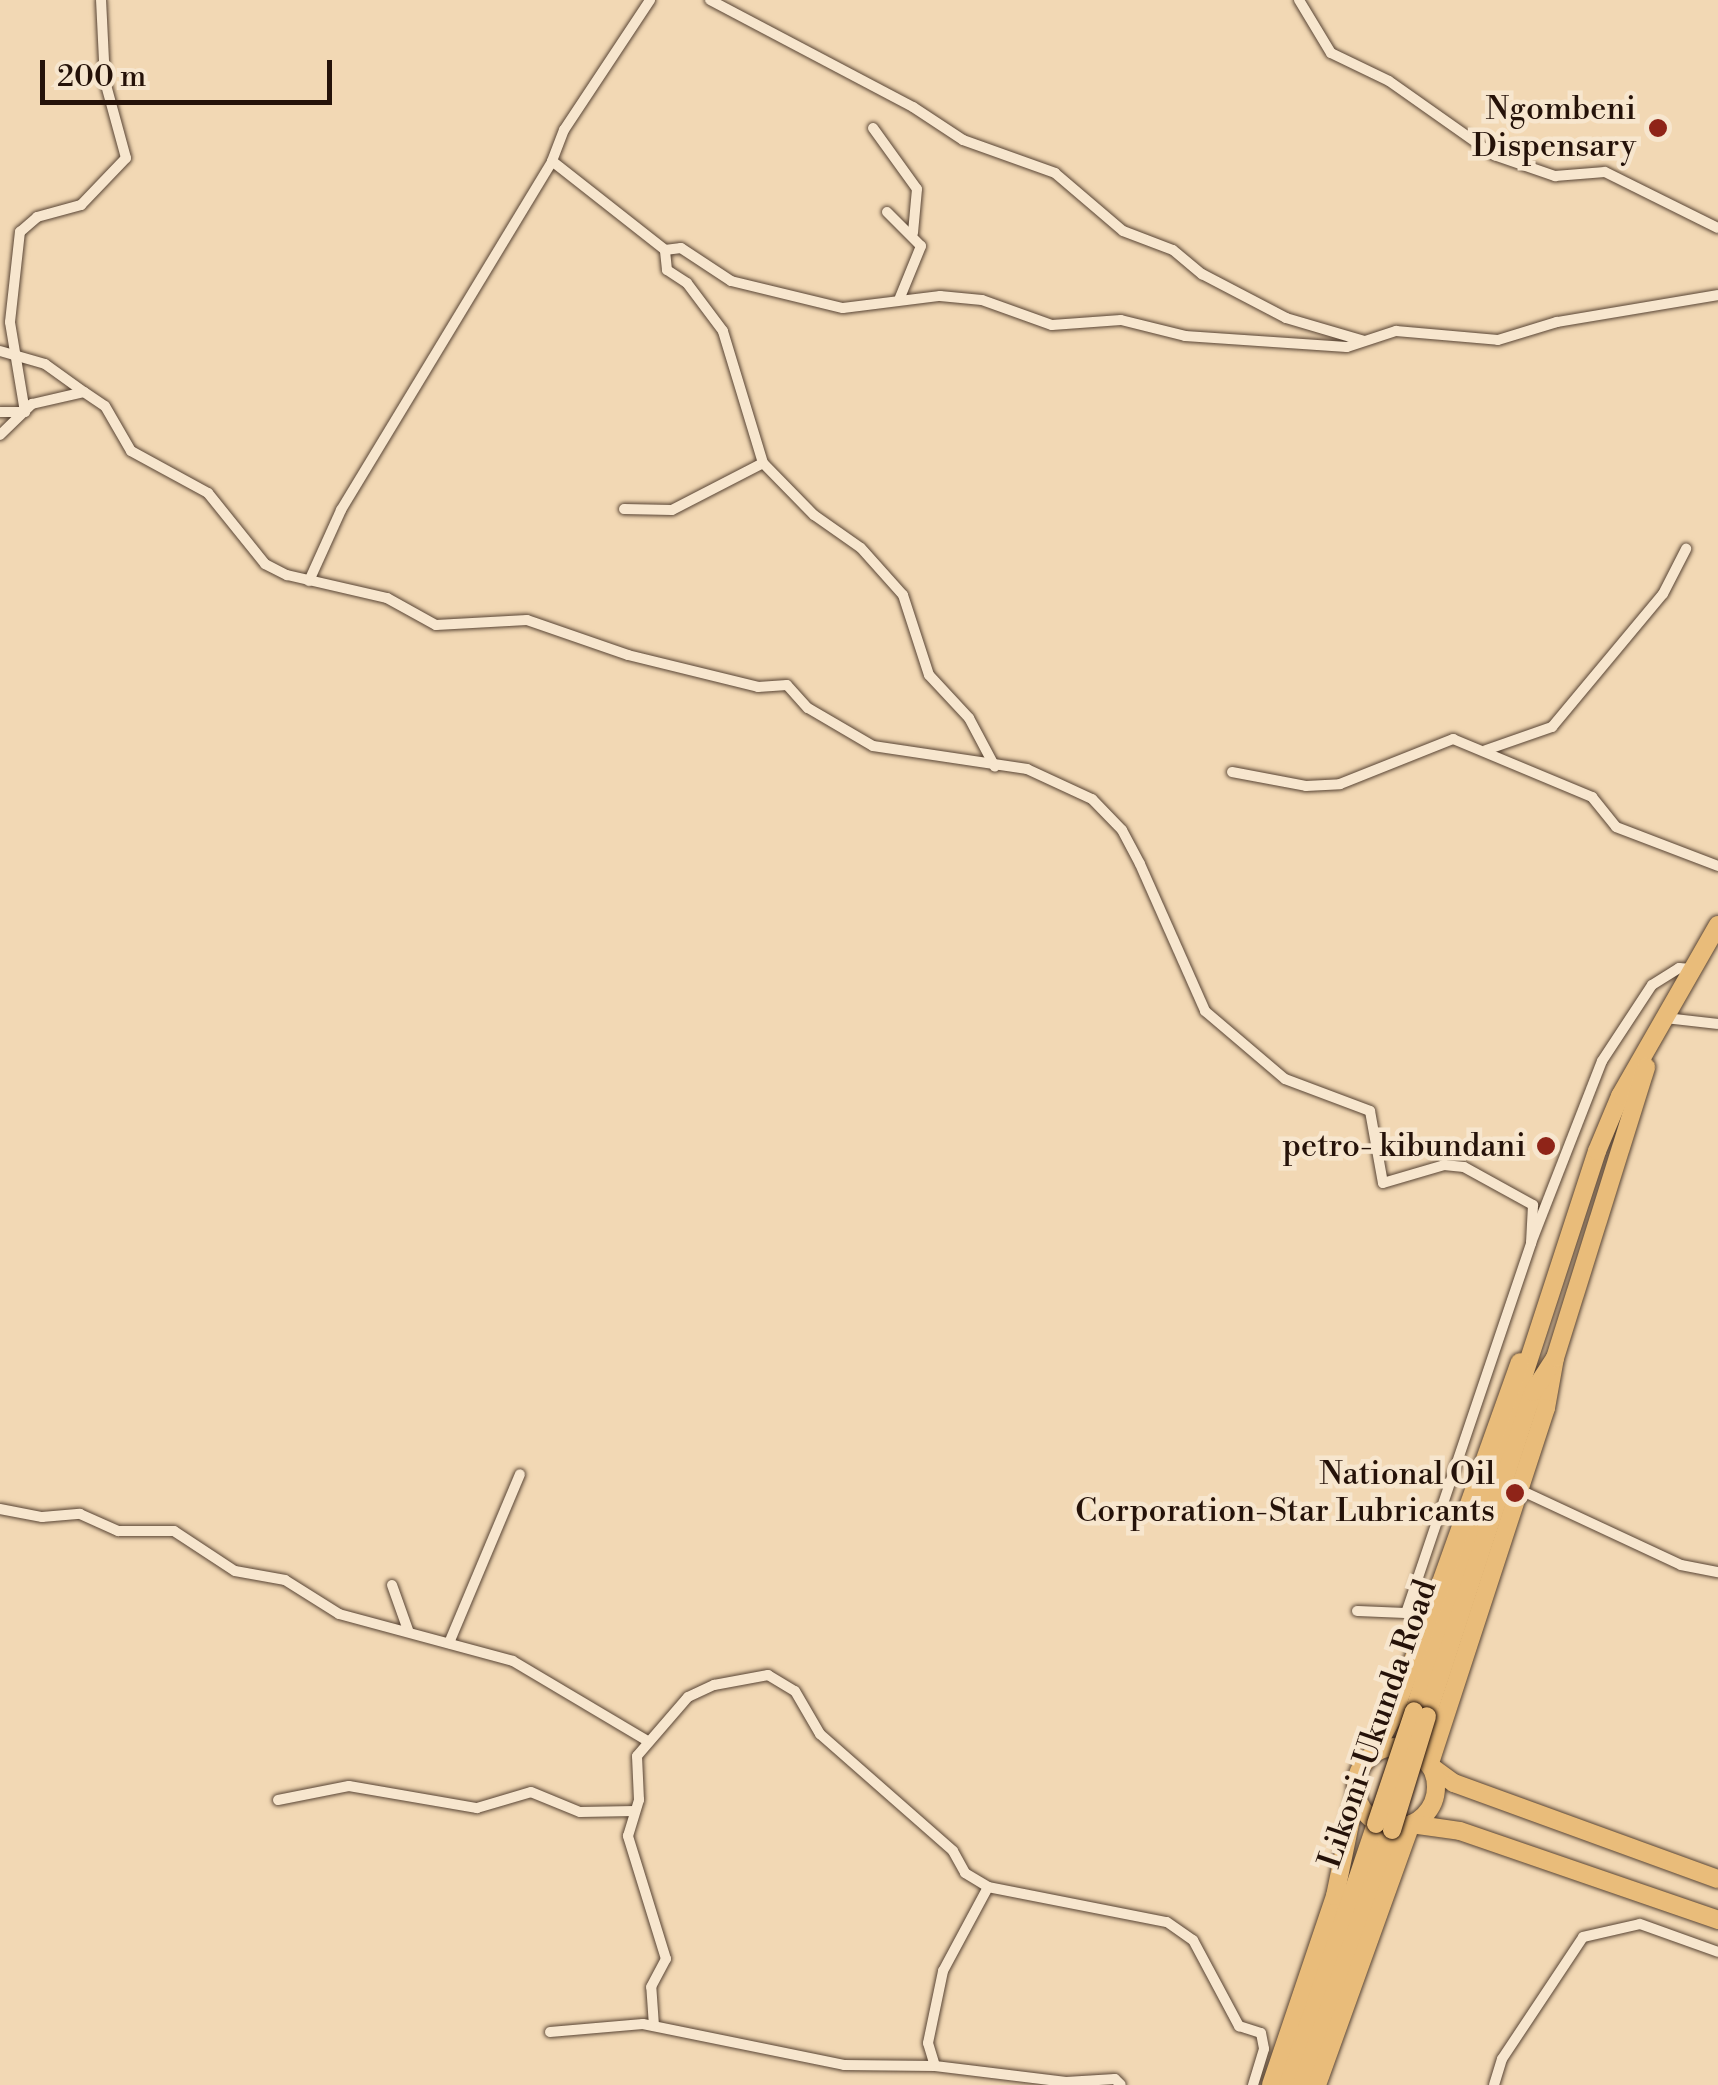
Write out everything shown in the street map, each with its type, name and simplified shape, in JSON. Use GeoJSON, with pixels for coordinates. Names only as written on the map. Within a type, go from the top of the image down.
{"type":"FeatureCollection","features":[{"type":"Feature","properties":{"kind":"highway","name":"Likoni-Ukunda Road"},"geometry":{"type":"LineString","coordinates":[[1302,2085],[1528,1390],[1527,1348],[1597,1151],[1718,924]]}},
{"type":"Feature","properties":{"kind":"highway","name":"Likoni-Ukunda Road"},"geometry":{"type":"LineString","coordinates":[[1288,2085],[1528,1390],[1555,1358],[1651,1048]]}},
{"type":"Feature","properties":{"kind":"highway"},"geometry":{"type":"LineString","coordinates":[[1272,2085],[1335,1896],[1358,1771],[1392,1719],[1504,1394],[1527,1348]]}},
{"type":"Feature","properties":{"kind":"highway"},"geometry":{"type":"LineString","coordinates":[[1317,2085],[1411,1824],[1433,1802],[1429,1764],[1518,1488],[1555,1358]]}},
{"type":"Feature","properties":{"kind":"highway"},"geometry":{"type":"LineString","coordinates":[[1373,1753],[1404,1748],[1454,1784],[1718,1879]]}},
{"type":"Feature","properties":{"kind":"highway"},"geometry":{"type":"LineString","coordinates":[[1356,1795],[1380,1824],[1411,1824],[1460,1832],[1718,1920]]}},
{"type":"Feature","properties":{"kind":"street"},"geometry":{"type":"LineString","coordinates":[[25,412],[10,322],[20,232],[37,217],[81,204],[126,158],[105,81],[101,0]]}},
{"type":"Feature","properties":{"kind":"street"},"geometry":{"type":"LineString","coordinates":[[309,582],[341,510],[552,161],[564,130],[650,0]]}},
{"type":"Feature","properties":{"kind":"street"},"geometry":{"type":"LineString","coordinates":[[710,0],[913,106],[963,140],[1055,173],[1123,230],[1173,250],[1202,274],[1286,318],[1365,341]]}},
{"type":"Feature","properties":{"kind":"street"},"geometry":{"type":"LineString","coordinates":[[1299,0],[1331,53],[1389,82],[1494,154],[1555,176],[1605,172],[1718,228]]}},
{"type":"Feature","properties":{"kind":"street"},"geometry":{"type":"LineString","coordinates":[[873,128],[916,189],[913,234],[921,254],[900,300]]}},
{"type":"Feature","properties":{"kind":"street"},"geometry":{"type":"LineString","coordinates":[[552,161],[665,250],[681,248],[730,282],[800,302],[843,308],[900,300],[982,300],[1052,325],[1121,320],[1184,336],[1347,347],[1396,331],[1498,340],[1557,322],[1718,295]]}},
{"type":"Feature","properties":{"kind":"street"},"geometry":{"type":"LineString","coordinates":[[887,212],[913,234]]}},
{"type":"Feature","properties":{"kind":"street"},"geometry":{"type":"LineString","coordinates":[[665,250],[667,270],[688,283],[724,331],[763,463],[814,514],[861,548],[903,595],[929,675],[968,718],[995,767]]}},
{"type":"Feature","properties":{"kind":"street"},"geometry":{"type":"LineString","coordinates":[[0,351],[45,364],[104,406],[140,459],[208,493],[265,564],[309,582],[387,598],[436,625],[527,620],[628,655],[758,687],[787,686],[808,708],[873,746],[1027,769],[1092,800],[1122,830],[1178,940],[1198,1002],[1286,1079],[1370,1111],[1383,1184],[1444,1165],[1464,1167],[1533,1205],[1531,1243]]}},
{"type":"Feature","properties":{"kind":"street"},"geometry":{"type":"LineString","coordinates":[[0,435],[32,404],[84,392]]}},
{"type":"Feature","properties":{"kind":"street"},"geometry":{"type":"LineString","coordinates":[[0,412],[25,412]]}},
{"type":"Feature","properties":{"kind":"street"},"geometry":{"type":"LineString","coordinates":[[624,509],[672,510],[763,463]]}},
{"type":"Feature","properties":{"kind":"street"},"geometry":{"type":"LineString","coordinates":[[1486,750],[1552,728],[1664,594],[1686,549]]}},
{"type":"Feature","properties":{"kind":"street"},"geometry":{"type":"LineString","coordinates":[[1232,772],[1306,786],[1340,784],[1448,738],[1486,750],[1535,778],[1592,797],[1616,827],[1718,866]]}},
{"type":"Feature","properties":{"kind":"street"},"geometry":{"type":"LineString","coordinates":[[1357,1611],[1406,1614],[1531,1243],[1602,1060],[1628,1015],[1652,985],[1679,968],[1692,969]]}},
{"type":"Feature","properties":{"kind":"street"},"geometry":{"type":"LineString","coordinates":[[1666,1018],[1718,1024]]}},
{"type":"Feature","properties":{"kind":"street"},"geometry":{"type":"LineString","coordinates":[[449,1644],[520,1474]]}},
{"type":"Feature","properties":{"kind":"street"},"geometry":{"type":"LineString","coordinates":[[1518,1488],[1681,1565],[1718,1572]]}},
{"type":"Feature","properties":{"kind":"street"},"geometry":{"type":"LineString","coordinates":[[0,1509],[42,1517],[80,1514],[118,1531],[174,1532],[235,1572],[285,1580],[339,1614],[513,1661],[646,1740]]}},
{"type":"Feature","properties":{"kind":"street"},"geometry":{"type":"LineString","coordinates":[[392,1585],[408,1630]]}},
{"type":"Feature","properties":{"kind":"street"},"geometry":{"type":"LineString","coordinates":[[654,2026],[650,1986],[666,1959],[628,1836],[635,1811],[634,1771],[646,1740],[700,1690],[768,1675],[795,1691],[820,1734],[953,1851],[965,1873],[988,1887],[1167,1922],[1192,1940],[1239,2026],[1261,2033],[1264,2049],[1252,2085]]}},
{"type":"Feature","properties":{"kind":"street"},"geometry":{"type":"LineString","coordinates":[[278,1800],[349,1786],[477,1808],[531,1792],[580,1812],[635,1811]]}},
{"type":"Feature","properties":{"kind":"street"},"geometry":{"type":"LineString","coordinates":[[935,2066],[928,2043],[943,1971],[988,1887]]}},
{"type":"Feature","properties":{"kind":"street"},"geometry":{"type":"LineString","coordinates":[[1494,2085],[1502,2058],[1583,1937],[1640,1924],[1718,1952]]}},
{"type":"Feature","properties":{"kind":"street"},"geometry":{"type":"LineString","coordinates":[[550,2032],[654,2026],[844,2064],[935,2066],[1066,2082],[1115,2079],[1121,2085]]}},
{"type":"Feature","properties":{"kind":"place","name":"Ngombeni Dispensary"},"geometry":{"type":"Point","coordinates":[1658,128]}},
{"type":"Feature","properties":{"kind":"place","name":"petro- kibundani"},"geometry":{"type":"Point","coordinates":[1546,1146]}},
{"type":"Feature","properties":{"kind":"place","name":"National Oil Corporation-Star Lubricants"},"geometry":{"type":"Point","coordinates":[1515,1493]}}]}
